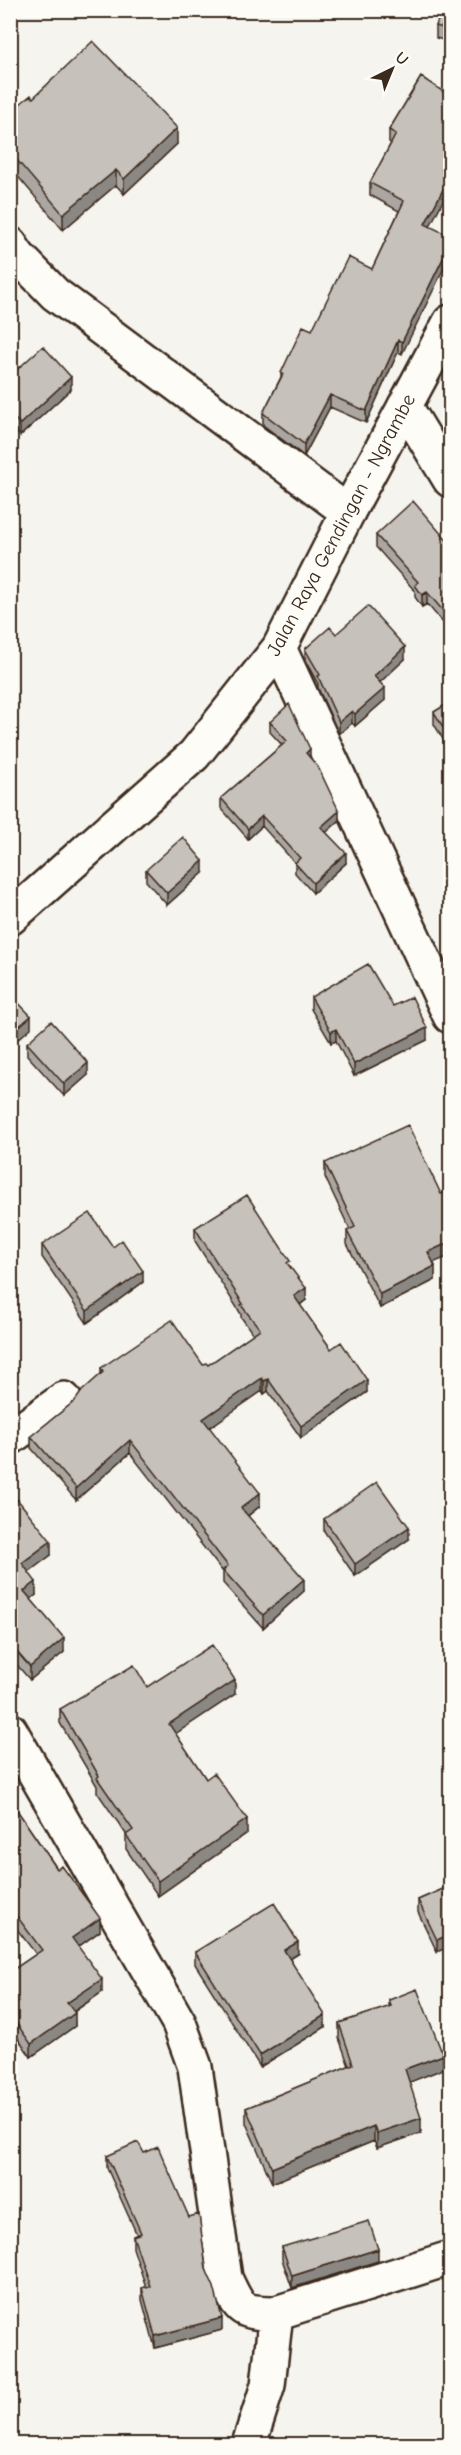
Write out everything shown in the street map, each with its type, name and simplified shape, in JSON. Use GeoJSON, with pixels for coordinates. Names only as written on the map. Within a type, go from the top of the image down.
{"type":"FeatureCollection","features":[{"type":"Feature","properties":{"kind":"street"},"geometry":{"type":"LineString","coordinates":[[10,244],[18,256],[55,294],[348,512]]}},
{"type":"Feature","properties":{"kind":"street","name":"Jalan Raya Gendingan - Ngrambe"},"geometry":{"type":"LineString","coordinates":[[10,918],[194,755],[279,648],[348,512],[450,322]]}},
{"type":"Feature","properties":{"kind":"street"},"geometry":{"type":"LineString","coordinates":[[405,406],[450,480]]}},
{"type":"Feature","properties":{"kind":"street"},"geometry":{"type":"LineString","coordinates":[[279,648],[450,1016]]}},
{"type":"Feature","properties":{"kind":"street"},"geometry":{"type":"LineString","coordinates":[[10,1438],[64,1399]]}},
{"type":"Feature","properties":{"kind":"street"},"geometry":{"type":"LineString","coordinates":[[10,1730],[179,2023],[195,2067],[225,2278],[236,2302],[251,2313],[276,2313],[450,2258]]}},
{"type":"Feature","properties":{"kind":"street"},"geometry":{"type":"LineString","coordinates":[[249,2445],[268,2385],[276,2313]]}},
{"type":"Feature","properties":{"kind":"building"},"geometry":{"type":"Polygon","coordinates":[[[441,10],[450,10],[450,30],[436,26],[441,10]]]}},
{"type":"Feature","properties":{"kind":"building"},"geometry":{"type":"Polygon","coordinates":[[[93,41],[177,128],[124,179],[116,170],[63,214],[10,152],[10,112],[31,95],[33,98],[93,41]]]}},
{"type":"Feature","properties":{"kind":"building"},"geometry":{"type":"Polygon","coordinates":[[[421,77],[450,96],[450,155],[442,170],[450,176],[425,224],[450,236],[450,244],[402,342],[398,340],[366,411],[330,395],[304,444],[263,413],[283,374],[281,373],[303,326],[312,330],[348,257],[372,269],[404,201],[370,183],[396,134],[389,130],[421,77]]]}},
{"type":"Feature","properties":{"kind":"building"},"geometry":{"type":"Polygon","coordinates":[[[43,346],[71,377],[20,424],[10,414],[10,376],[43,346]]]}},
{"type":"Feature","properties":{"kind":"building"},"geometry":{"type":"Polygon","coordinates":[[[413,501],[450,544],[450,619],[427,592],[422,595],[415,585],[418,582],[376,535],[413,501]]]}},
{"type":"Feature","properties":{"kind":"building"},"geometry":{"type":"Polygon","coordinates":[[[368,606],[405,647],[374,676],[385,688],[355,714],[352,711],[339,722],[318,676],[320,675],[305,649],[330,627],[336,634],[368,606]]]}},
{"type":"Feature","properties":{"kind":"building"},"geometry":{"type":"Polygon","coordinates":[[[450,702],[450,739],[434,712],[450,702]]]}},
{"type":"Feature","properties":{"kind":"building"},"geometry":{"type":"Polygon","coordinates":[[[289,704],[310,749],[306,753],[318,767],[339,811],[321,827],[346,853],[313,883],[295,863],[300,858],[262,816],[248,829],[221,798],[287,741],[270,722],[289,704]]]}},
{"type":"Feature","properties":{"kind":"building"},"geometry":{"type":"Polygon","coordinates":[[[183,837],[203,861],[167,893],[146,870],[183,837]]]}},
{"type":"Feature","properties":{"kind":"building"},"geometry":{"type":"Polygon","coordinates":[[[368,964],[393,1006],[412,997],[427,1028],[354,1064],[336,1029],[331,1032],[311,997],[368,964]]]}},
{"type":"Feature","properties":{"kind":"building"},"geometry":{"type":"Polygon","coordinates":[[[10,994],[31,1016],[10,1034],[10,994]]]}},
{"type":"Feature","properties":{"kind":"building"},"geometry":{"type":"Polygon","coordinates":[[[51,1021],[88,1063],[64,1084],[27,1043],[51,1021]]]}},
{"type":"Feature","properties":{"kind":"building"},"geometry":{"type":"Polygon","coordinates":[[[408,1125],[441,1194],[450,1190],[450,1242],[428,1252],[435,1266],[380,1294],[347,1231],[355,1227],[325,1163],[408,1125]]]}},
{"type":"Feature","properties":{"kind":"building"},"geometry":{"type":"Polygon","coordinates":[[[247,1195],[290,1261],[287,1263],[306,1288],[294,1296],[331,1349],[341,1342],[367,1380],[301,1426],[268,1379],[264,1381],[262,1378],[203,1419],[260,1493],[241,1508],[304,1579],[263,1615],[223,1570],[228,1566],[130,1440],[76,1488],[31,1436],[75,1401],[82,1391],[103,1372],[101,1368],[172,1320],[203,1365],[206,1363],[208,1365],[260,1329],[241,1305],[243,1304],[195,1228],[247,1195]]]}},
{"type":"Feature","properties":{"kind":"building"},"geometry":{"type":"Polygon","coordinates":[[[90,1213],[113,1247],[122,1240],[143,1271],[87,1311],[42,1245],[90,1213]]]}},
{"type":"Feature","properties":{"kind":"building"},"geometry":{"type":"Polygon","coordinates":[[[377,1482],[409,1527],[355,1564],[324,1519],[377,1482]]]}},
{"type":"Feature","properties":{"kind":"building"},"geometry":{"type":"Polygon","coordinates":[[[17,1499],[51,1541],[22,1563],[36,1582],[24,1591],[64,1638],[30,1667],[10,1644],[10,1505],[17,1499]]]}},
{"type":"Feature","properties":{"kind":"building"},"geometry":{"type":"Polygon","coordinates":[[[212,1645],[235,1680],[169,1724],[206,1779],[214,1773],[247,1819],[158,1881],[126,1835],[133,1830],[97,1778],[99,1776],[60,1709],[134,1665],[147,1687],[212,1645]]]}},
{"type":"Feature","properties":{"kind":"building"},"geometry":{"type":"Polygon","coordinates":[[[10,1800],[57,1869],[62,1866],[100,1918],[72,1938],[102,1979],[67,2003],[75,2013],[31,2044],[17,2024],[10,2030],[10,1972],[42,1950],[10,1907],[10,1800]]]}},
{"type":"Feature","properties":{"kind":"building"},"geometry":{"type":"Polygon","coordinates":[[[450,1886],[450,1934],[437,1940],[418,1900],[450,1886]]]}},
{"type":"Feature","properties":{"kind":"building"},"geometry":{"type":"Polygon","coordinates":[[[274,1903],[298,1942],[284,1950],[325,2015],[260,2055],[195,1952],[274,1903]]]}},
{"type":"Feature","properties":{"kind":"building"},"geometry":{"type":"Polygon","coordinates":[[[417,1989],[443,2055],[405,2069],[421,2118],[377,2133],[374,2126],[272,2168],[246,2108],[353,2064],[339,2023],[391,2006],[389,2000],[417,1989]]]}},
{"type":"Feature","properties":{"kind":"building"},"geometry":{"type":"Polygon","coordinates":[[[138,2142],[144,2153],[158,2147],[189,2217],[199,2214],[206,2269],[214,2287],[222,2318],[155,2336],[142,2288],[150,2286],[133,2236],[141,2233],[107,2156],[138,2142]]]}},
{"type":"Feature","properties":{"kind":"building"},"geometry":{"type":"Polygon","coordinates":[[[369,2221],[378,2249],[292,2276],[282,2247],[369,2221]]]}}]}
